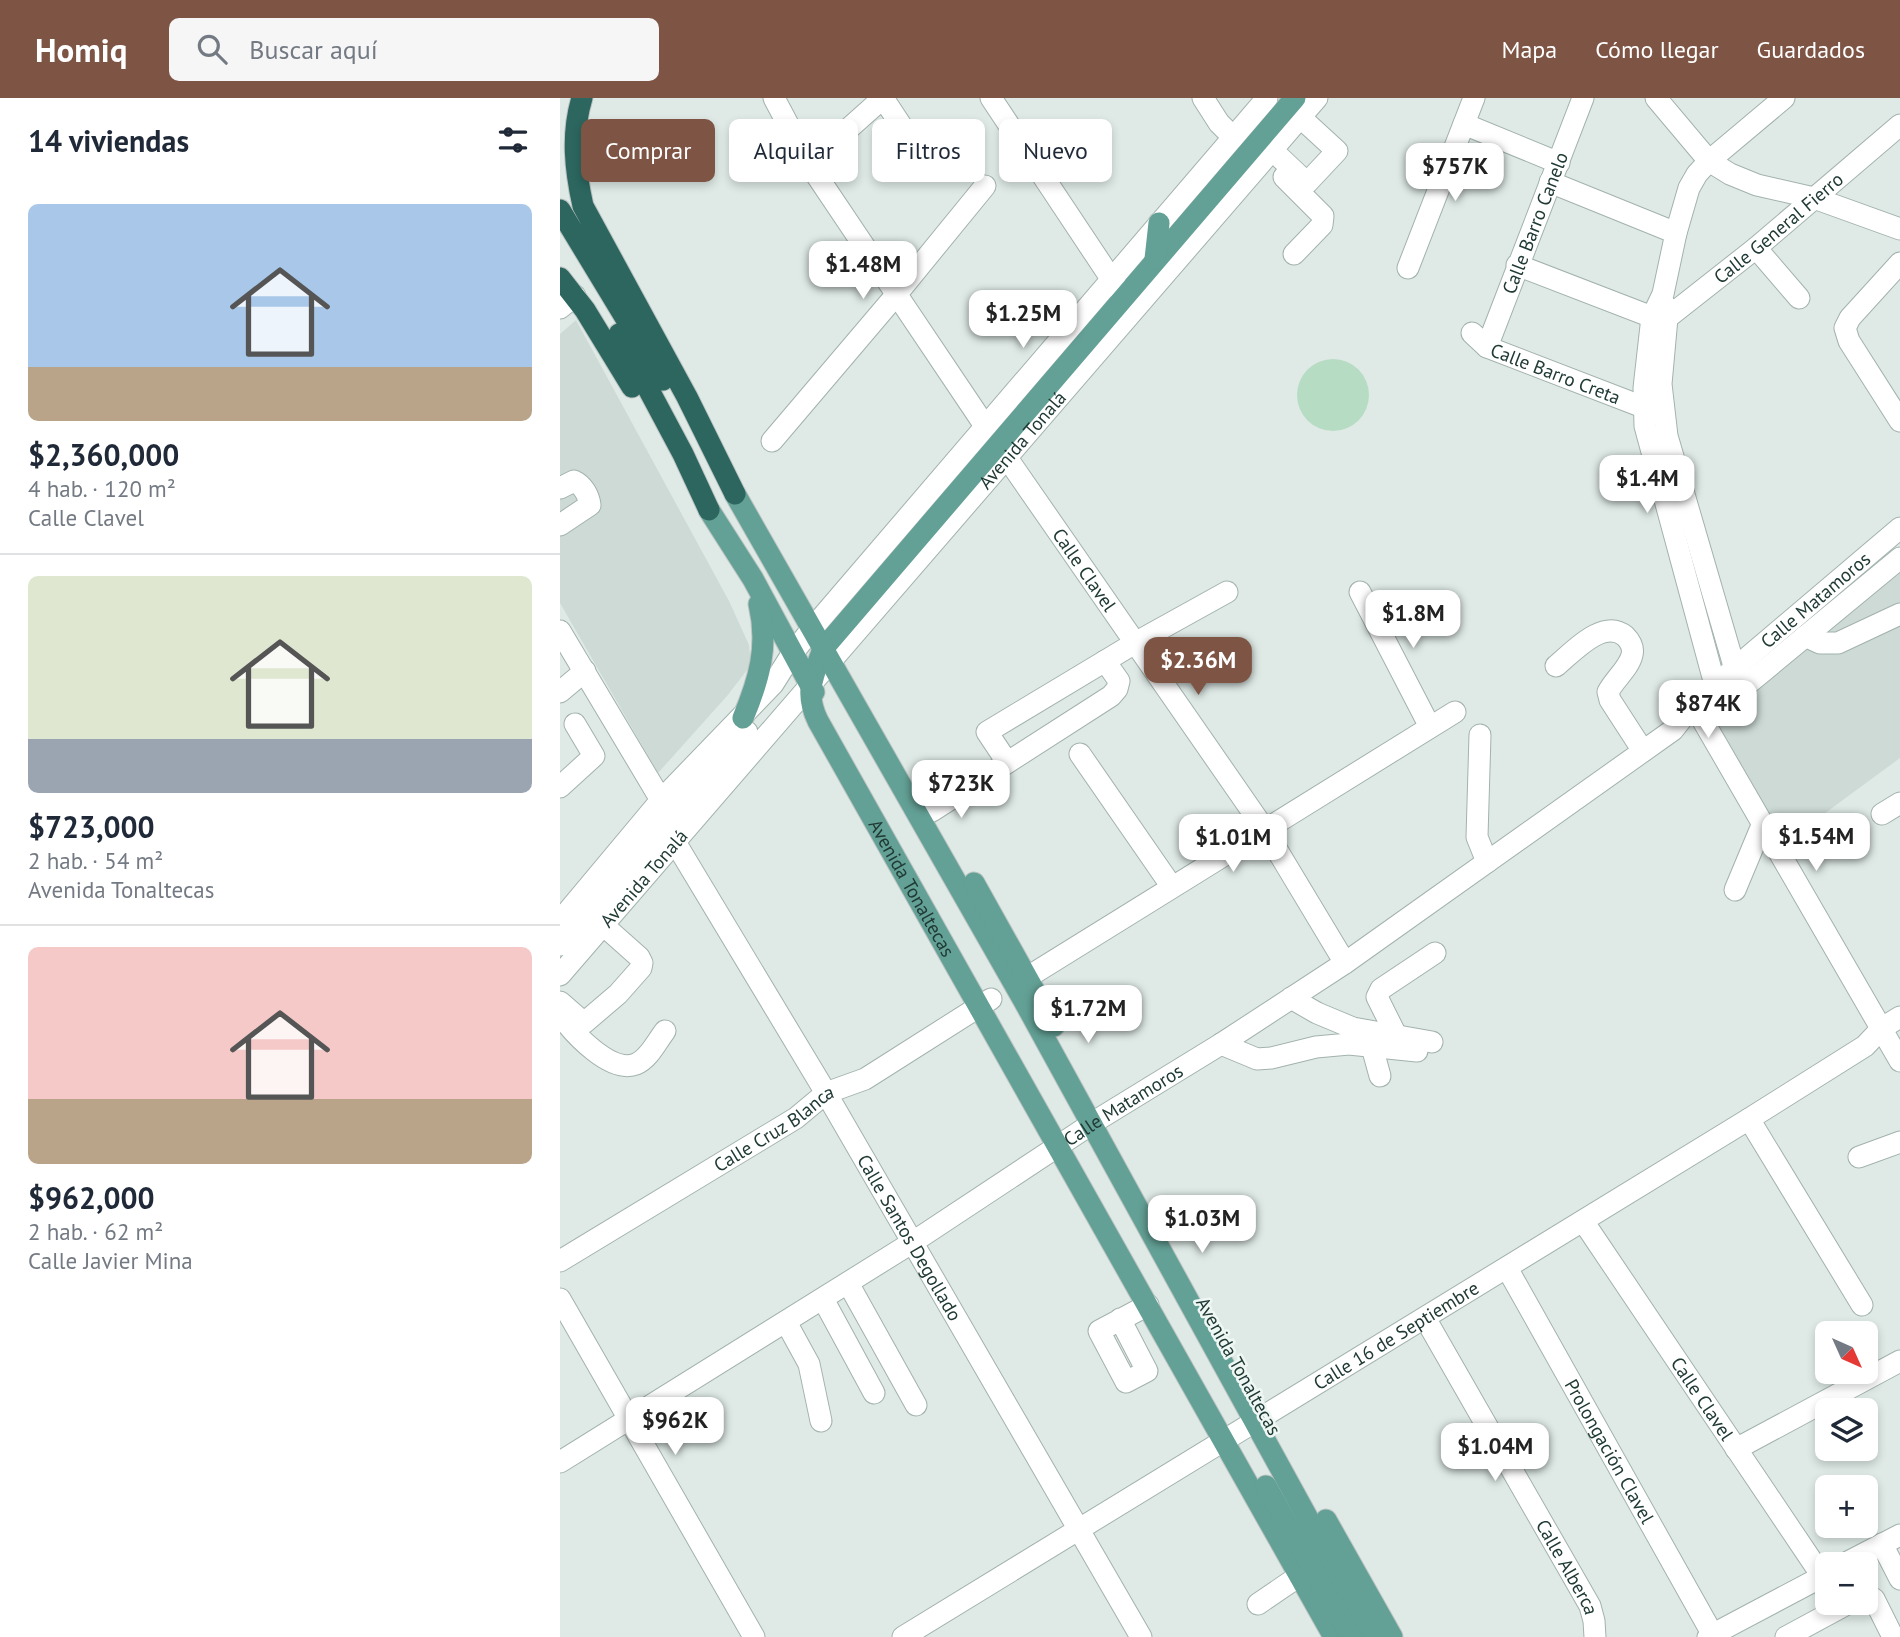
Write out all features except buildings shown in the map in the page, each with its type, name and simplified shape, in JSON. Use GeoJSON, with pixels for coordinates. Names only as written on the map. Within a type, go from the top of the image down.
{"type":"FeatureCollection","features":[{"type":"Feature","properties":{"kind":"highway"},"geometry":{"type":"LineString","coordinates":[[582,98],[575,145],[576,171],[583,206],[688,397],[735,494]]}},
{"type":"Feature","properties":{"kind":"highway"},"geometry":{"type":"LineString","coordinates":[[560,210],[588,253],[625,320],[735,494]]}},
{"type":"Feature","properties":{"kind":"highway"},"geometry":{"type":"LineString","coordinates":[[560,231],[684,454],[709,510]]}},
{"type":"Feature","properties":{"kind":"highway"},"geometry":{"type":"LineString","coordinates":[[560,278],[568,302],[709,510]]}},
{"type":"Feature","properties":{"kind":"main road","name":"Avenida Tonalá"},"geometry":{"type":"LineString","coordinates":[[810,686],[827,656],[1123,295],[1164,262],[1168,229],[1298,108]]}},
{"type":"Feature","properties":{"kind":"main road","name":"Avenida Tonaltecas"},"geometry":{"type":"LineString","coordinates":[[735,494],[811,630],[1021,981]]}},
{"type":"Feature","properties":{"kind":"main road","name":"Avenida Tonaltecas"},"geometry":{"type":"LineString","coordinates":[[709,510],[753,579],[810,686],[812,705],[818,722],[985,1003],[1231,1437],[1299,1576],[1334,1637]]}},
{"type":"Feature","properties":{"kind":"main road"},"geometry":{"type":"LineString","coordinates":[[743,718],[758,679],[764,651],[762,617],[753,579]]}},
{"type":"Feature","properties":{"kind":"main road"},"geometry":{"type":"LineString","coordinates":[[792,654],[827,656]]}},
{"type":"Feature","properties":{"kind":"main road","name":"Avenida Tonaltecas"},"geometry":{"type":"LineString","coordinates":[[827,656],[858,685],[932,811],[1096,1120],[1261,1417],[1392,1637]]}},
{"type":"Feature","properties":{"kind":"main road","name":"Avenida Tonaltecas"},"geometry":{"type":"LineString","coordinates":[[1064,1142],[1148,1305],[1351,1637]]}},
{"type":"Feature","properties":{"kind":"main road","name":"Avenida Tonaltecas"},"geometry":{"type":"LineString","coordinates":[[1261,1417],[1373,1637]]}},
{"type":"Feature","properties":{"kind":"street"},"geometry":{"type":"LineString","coordinates":[[774,98],[785,119]]}},
{"type":"Feature","properties":{"kind":"street"},"geometry":{"type":"LineString","coordinates":[[858,120],[883,98],[897,119]]}},
{"type":"Feature","properties":{"kind":"street"},"geometry":{"type":"LineString","coordinates":[[991,98],[1123,295]]}},
{"type":"Feature","properties":{"kind":"street"},"geometry":{"type":"LineString","coordinates":[[1203,98],[1219,123],[1233,137]]}},
{"type":"Feature","properties":{"kind":"street","name":"Avenida Tonalá"},"geometry":{"type":"LineString","coordinates":[[827,656],[1007,458],[1233,137],[1267,98]]}},
{"type":"Feature","properties":{"kind":"street","name":"Avenida Tonalá"},"geometry":{"type":"LineString","coordinates":[[1164,262],[1268,154],[1298,108],[1317,98]]}},
{"type":"Feature","properties":{"kind":"street"},"geometry":{"type":"LineString","coordinates":[[1408,268],[1474,98]]}},
{"type":"Feature","properties":{"kind":"street","name":"Calle Barro Canelo"},"geometry":{"type":"LineString","coordinates":[[1479,340],[1517,265],[1583,98]]}},
{"type":"Feature","properties":{"kind":"street"},"geometry":{"type":"LineString","coordinates":[[1656,98],[1709,161],[1730,174],[1756,185],[1814,198],[1900,229]]}},
{"type":"Feature","properties":{"kind":"street"},"geometry":{"type":"LineString","coordinates":[[1721,706],[1645,426],[1643,407],[1663,294],[1689,188],[1709,161],[1784,98]]}},
{"type":"Feature","properties":{"kind":"street"},"geometry":{"type":"LineString","coordinates":[[1268,154],[1307,183],[1337,152],[1298,108]]}},
{"type":"Feature","properties":{"kind":"street"},"geometry":{"type":"LineString","coordinates":[[1464,124],[1559,163]]}},
{"type":"Feature","properties":{"kind":"street","name":"Calle General Fierro"},"geometry":{"type":"LineString","coordinates":[[1660,317],[1756,248],[1900,125]]}},
{"type":"Feature","properties":{"kind":"street"},"geometry":{"type":"LineString","coordinates":[[1268,154],[1323,216],[1322,225],[1294,254]]}},
{"type":"Feature","properties":{"kind":"street"},"geometry":{"type":"LineString","coordinates":[[820,182],[985,426]]}},
{"type":"Feature","properties":{"kind":"street"},"geometry":{"type":"LineString","coordinates":[[1550,182],[1676,233]]}},
{"type":"Feature","properties":{"kind":"street"},"geometry":{"type":"LineString","coordinates":[[772,441],[985,186]]}},
{"type":"Feature","properties":{"kind":"street"},"geometry":{"type":"LineString","coordinates":[[1756,248],[1799,298]]}},
{"type":"Feature","properties":{"kind":"street"},"geometry":{"type":"LineString","coordinates":[[1900,263],[1850,318],[1845,328],[1849,341],[1900,421]]}},
{"type":"Feature","properties":{"kind":"street"},"geometry":{"type":"LineString","coordinates":[[1517,265],[1660,317]]}},
{"type":"Feature","properties":{"kind":"street","name":"Avenida Tonalá"},"geometry":{"type":"LineString","coordinates":[[560,975],[590,913],[661,800],[773,684],[811,630],[985,426],[1123,295]]}},
{"type":"Feature","properties":{"kind":"street"},"geometry":{"type":"LineString","coordinates":[[1660,317],[1663,416],[1741,690]]}},
{"type":"Feature","properties":{"kind":"street","name":"Calle Barro Creta"},"geometry":{"type":"LineString","coordinates":[[1479,340],[1643,407]]}},
{"type":"Feature","properties":{"kind":"street","name":"Calle Clavel"},"geometry":{"type":"LineString","coordinates":[[1007,458],[1265,830],[1345,962]]}},
{"type":"Feature","properties":{"kind":"street"},"geometry":{"type":"LineString","coordinates":[[560,488],[574,481],[580,484],[590,505],[560,524]]}},
{"type":"Feature","properties":{"kind":"street","name":"Calle Matamoros"},"geometry":{"type":"LineString","coordinates":[[560,1462],[913,1242],[1096,1120],[1222,1044],[1345,962],[1699,711],[1715,685],[1900,528]]}},
{"type":"Feature","properties":{"kind":"street","name":"Calle Matamoros"},"geometry":{"type":"LineString","coordinates":[[1699,711],[1721,706],[1900,558]]}},
{"type":"Feature","properties":{"kind":"street"},"geometry":{"type":"LineString","coordinates":[[1007,762],[987,732],[1135,643],[1227,592]]}},
{"type":"Feature","properties":{"kind":"street"},"geometry":{"type":"LineString","coordinates":[[1360,592],[1430,727]]}},
{"type":"Feature","properties":{"kind":"street"},"geometry":{"type":"LineString","coordinates":[[1805,636],[1820,643],[1838,643],[1900,614]]}},
{"type":"Feature","properties":{"kind":"street"},"geometry":{"type":"LineString","coordinates":[[1556,666],[1602,630],[1615,630],[1626,637],[1632,645],[1632,656],[1608,692],[1610,700],[1643,751]]}},
{"type":"Feature","properties":{"kind":"street"},"geometry":{"type":"LineString","coordinates":[[560,631],[661,800]]}},
{"type":"Feature","properties":{"kind":"street"},"geometry":{"type":"LineString","coordinates":[[932,811],[1111,696],[1119,681],[1105,661]]}},
{"type":"Feature","properties":{"kind":"street"},"geometry":{"type":"LineString","coordinates":[[560,692],[585,671]]}},
{"type":"Feature","properties":{"kind":"street","name":"Avenida Tonalá"},"geometry":{"type":"LineString","coordinates":[[560,921],[590,913],[675,842],[810,686]]}},
{"type":"Feature","properties":{"kind":"street"},"geometry":{"type":"LineString","coordinates":[[560,945],[780,693]]}},
{"type":"Feature","properties":{"kind":"street"},"geometry":{"type":"LineString","coordinates":[[1699,711],[1763,823],[1891,1023],[1900,1061]]}},
{"type":"Feature","properties":{"kind":"street"},"geometry":{"type":"LineString","coordinates":[[1021,981],[1455,712]]}},
{"type":"Feature","properties":{"kind":"street"},"geometry":{"type":"LineString","coordinates":[[560,787],[592,761],[594,756],[575,724]]}},
{"type":"Feature","properties":{"kind":"street"},"geometry":{"type":"LineString","coordinates":[[1480,735],[1476,829],[1486,862]]}},
{"type":"Feature","properties":{"kind":"street"},"geometry":{"type":"LineString","coordinates":[[1080,754],[1172,887]]}},
{"type":"Feature","properties":{"kind":"street"},"geometry":{"type":"LineString","coordinates":[[1735,890],[1763,823]]}},
{"type":"Feature","properties":{"kind":"street","name":"Calle Santos Degollado"},"geometry":{"type":"LineString","coordinates":[[675,842],[826,1093],[1077,1531],[1141,1637]]}},
{"type":"Feature","properties":{"kind":"street"},"geometry":{"type":"LineString","coordinates":[[560,1002],[583,1023],[618,994],[641,968],[639,957],[590,913]]}},
{"type":"Feature","properties":{"kind":"street"},"geometry":{"type":"LineString","coordinates":[[1396,1035],[1377,997],[1381,989],[1435,953]]}},
{"type":"Feature","properties":{"kind":"street"},"geometry":{"type":"LineString","coordinates":[[1222,1044],[1257,1059],[1272,1058],[1316,1046],[1349,1044],[1424,1047],[1396,1035],[1353,1028],[1332,1021],[1291,998]]}},
{"type":"Feature","properties":{"kind":"street","name":"Calle Cruz Blanca"},"geometry":{"type":"LineString","coordinates":[[560,1261],[796,1118],[826,1093],[865,1079],[985,1003]]}},
{"type":"Feature","properties":{"kind":"street"},"geometry":{"type":"LineString","coordinates":[[560,1015],[573,1032],[595,1052],[622,1065],[637,1064],[650,1052],[665,1031]]}},
{"type":"Feature","properties":{"kind":"street","name":"Calle 16 de Septiembre"},"geometry":{"type":"LineString","coordinates":[[904,1637],[1749,1119],[1865,1046],[1891,1023]]}},
{"type":"Feature","properties":{"kind":"street"},"geometry":{"type":"LineString","coordinates":[[1372,1047],[1380,1076]]}},
{"type":"Feature","properties":{"kind":"street"},"geometry":{"type":"LineString","coordinates":[[1749,1119],[1862,1305]]}},
{"type":"Feature","properties":{"kind":"street"},"geometry":{"type":"LineString","coordinates":[[1859,1157],[1900,1142]]}},
{"type":"Feature","properties":{"kind":"street","name":"Calle Clavel"},"geometry":{"type":"LineString","coordinates":[[1583,1221],[1736,1449],[1815,1561]]}},
{"type":"Feature","properties":{"kind":"street","name":"Prolongación Clavel"},"geometry":{"type":"LineString","coordinates":[[1507,1268],[1711,1636]]}},
{"type":"Feature","properties":{"kind":"street"},"geometry":{"type":"LineString","coordinates":[[848,1283],[916,1405]]}},
{"type":"Feature","properties":{"kind":"street"},"geometry":{"type":"LineString","coordinates":[[560,1299],[754,1637]]}},
{"type":"Feature","properties":{"kind":"street"},"geometry":{"type":"LineString","coordinates":[[823,1299],[874,1393]]}},
{"type":"Feature","properties":{"kind":"street"},"geometry":{"type":"LineString","coordinates":[[1120,1320],[1148,1305]]}},
{"type":"Feature","properties":{"kind":"street","name":"Calle Alberca"},"geometry":{"type":"LineString","coordinates":[[1425,1318],[1590,1606],[1595,1637]]}},
{"type":"Feature","properties":{"kind":"street"},"geometry":{"type":"LineString","coordinates":[[786,1322],[808,1364],[821,1421]]}},
{"type":"Feature","properties":{"kind":"street"},"geometry":{"type":"LineString","coordinates":[[1736,1449],[1900,1361]]}},
{"type":"Feature","properties":{"kind":"street"},"geometry":{"type":"LineString","coordinates":[[1867,1552],[1891,1539],[1900,1579]]}},
{"type":"Feature","properties":{"kind":"street"},"geometry":{"type":"LineString","coordinates":[[1258,1604],[1299,1576]]}},
{"type":"Feature","properties":{"kind":"street"},"geometry":{"type":"LineString","coordinates":[[1711,1636],[1815,1580]]}},
{"type":"Feature","properties":{"kind":"street"},"geometry":{"type":"LineString","coordinates":[[1878,1607],[1893,1637]]}},
{"type":"Feature","properties":{"kind":"street"},"geometry":{"type":"LineString","coordinates":[[1786,1637],[1827,1615]]}},
{"type":"Feature","properties":{"kind":"shaded area"},"geometry":{"type":"Polygon","coordinates":[[[576,320],[729,601],[749,645],[751,665],[658,773],[560,603],[560,334],[576,320]]]}},
{"type":"Feature","properties":{"kind":"shaded area"},"geometry":{"type":"Polygon","coordinates":[[[1900,573],[1900,758],[1783,844],[1715,721],[1900,573]]]}},
{"type":"Feature","properties":{"kind":"green space"},"geometry":{"type":"Polygon","coordinates":[[[1333,359],[1353,365],[1363,375],[1369,395],[1363,415],[1353,425],[1333,431],[1313,425],[1303,415],[1297,395],[1303,375],[1313,365],[1333,359]]]}}]}
